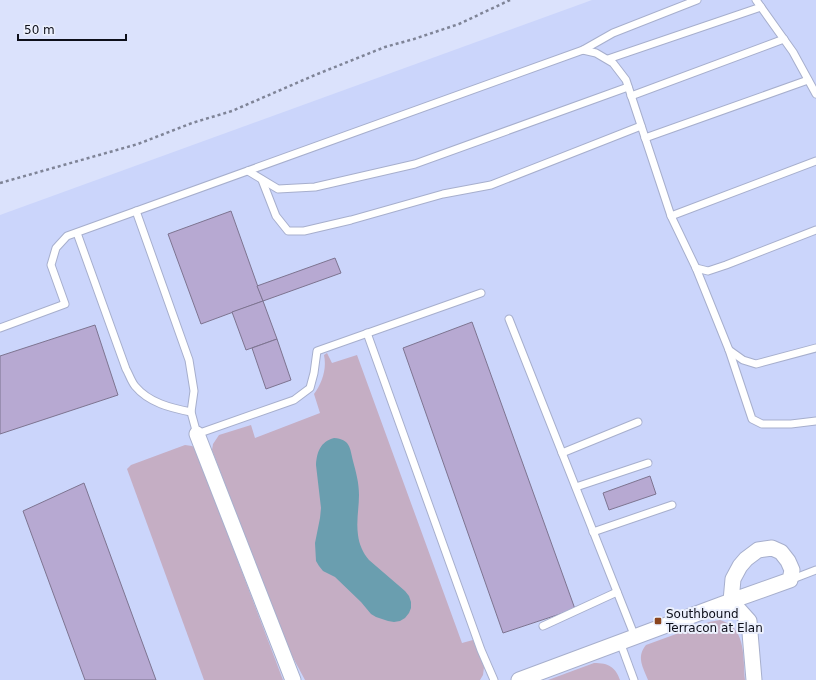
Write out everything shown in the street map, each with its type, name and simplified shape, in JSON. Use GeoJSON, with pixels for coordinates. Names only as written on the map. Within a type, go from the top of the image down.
{"type":"FeatureCollection","features":[{"type":"Feature","properties":{"kind":"street"},"geometry":{"type":"LineString","coordinates":[[197,434],[292,680]]}},
{"type":"Feature","properties":{"kind":"street"},"geometry":{"type":"LineString","coordinates":[[519,680],[731,601],[790,580],[792,570],[788,561],[781,552],[772,548],[758,550],[746,559],[732,579],[731,601],[749,621],[754,680]]}},
{"type":"Feature","properties":{"kind":"lane"},"geometry":{"type":"LineString","coordinates":[[0,328],[65,304],[51,265],[56,248],[67,236],[583,50],[613,33],[697,0]]}},
{"type":"Feature","properties":{"kind":"lane"},"geometry":{"type":"LineString","coordinates":[[756,0],[793,52],[816,94]]}},
{"type":"Feature","properties":{"kind":"lane"},"geometry":{"type":"LineString","coordinates":[[608,59],[761,6]]}},
{"type":"Feature","properties":{"kind":"lane"},"geometry":{"type":"LineString","coordinates":[[631,96],[784,39]]}},
{"type":"Feature","properties":{"kind":"lane"},"geometry":{"type":"LineString","coordinates":[[583,50],[596,53],[608,59],[626,80],[671,216],[696,268],[729,350],[752,419],[762,424],[791,424],[816,421]]}},
{"type":"Feature","properties":{"kind":"lane"},"geometry":{"type":"LineString","coordinates":[[645,138],[808,80]]}},
{"type":"Feature","properties":{"kind":"lane"},"geometry":{"type":"LineString","coordinates":[[248,171],[278,189],[315,187],[415,164],[628,87]]}},
{"type":"Feature","properties":{"kind":"lane"},"geometry":{"type":"LineString","coordinates":[[262,180],[276,216],[288,231],[304,231],[351,220],[443,194],[491,185],[641,126]]}},
{"type":"Feature","properties":{"kind":"lane"},"geometry":{"type":"LineString","coordinates":[[671,216],[816,161]]}},
{"type":"Feature","properties":{"kind":"lane"},"geometry":{"type":"LineString","coordinates":[[136,211],[189,360],[194,391],[191,412],[197,434],[294,400],[310,388],[317,351],[481,293]]}},
{"type":"Feature","properties":{"kind":"lane"},"geometry":{"type":"LineString","coordinates":[[696,268],[708,271],[816,230]]}},
{"type":"Feature","properties":{"kind":"lane"},"geometry":{"type":"LineString","coordinates":[[77,232],[126,369],[135,386],[149,399],[172,408],[191,412]]}},
{"type":"Feature","properties":{"kind":"lane"},"geometry":{"type":"LineString","coordinates":[[509,319],[635,637]]}},
{"type":"Feature","properties":{"kind":"lane"},"geometry":{"type":"LineString","coordinates":[[366,333],[481,650],[494,680]]}},
{"type":"Feature","properties":{"kind":"lane"},"geometry":{"type":"LineString","coordinates":[[729,350],[742,360],[756,364],[816,348]]}},
{"type":"Feature","properties":{"kind":"lane"},"geometry":{"type":"LineString","coordinates":[[562,453],[638,422]]}},
{"type":"Feature","properties":{"kind":"lane"},"geometry":{"type":"LineString","coordinates":[[576,488],[648,463]]}},
{"type":"Feature","properties":{"kind":"lane"},"geometry":{"type":"LineString","coordinates":[[593,532],[672,506]]}},
{"type":"Feature","properties":{"kind":"lane"},"geometry":{"type":"LineString","coordinates":[[790,580],[816,570]]}},
{"type":"Feature","properties":{"kind":"lane"},"geometry":{"type":"LineString","coordinates":[[543,626],[617,592]]}},
{"type":"Feature","properties":{"kind":"lane"},"geometry":{"type":"LineString","coordinates":[[620,642],[634,680]]}},
{"type":"Feature","properties":{"kind":"path"},"geometry":{"type":"LineString","coordinates":[[0,183],[138,144],[192,123],[232,111],[286,87],[386,47],[459,24],[510,0]]}},
{"type":"Feature","properties":{"kind":"shaded area"},"geometry":{"type":"Polygon","coordinates":[[[592,0],[816,0],[816,680],[0,680],[0,215],[592,0]]]}},
{"type":"Feature","properties":{"kind":"shaded area"},"geometry":{"type":"Polygon","coordinates":[[[327,353],[332,363],[357,355],[462,643],[473,640],[484,667],[483,675],[480,680],[305,680],[291,654],[212,450],[213,444],[219,435],[251,425],[255,438],[320,413],[314,394],[323,376],[325,365],[324,355],[327,353]]]}},
{"type":"Feature","properties":{"kind":"shaded area"},"geometry":{"type":"Polygon","coordinates":[[[334,438],[346,442],[351,452],[358,486],[359,495],[357,530],[362,548],[369,560],[409,596],[411,608],[405,618],[400,621],[388,621],[371,614],[361,602],[335,577],[323,571],[316,561],[315,543],[321,508],[316,460],[322,445],[334,438]]]}},
{"type":"Feature","properties":{"kind":"shaded area"},"geometry":{"type":"Polygon","coordinates":[[[185,445],[195,448],[283,680],[204,680],[127,469],[131,465],[185,445]]]}},
{"type":"Feature","properties":{"kind":"shaded area"},"geometry":{"type":"Polygon","coordinates":[[[720,620],[726,622],[734,629],[741,642],[744,657],[745,680],[648,680],[641,662],[641,654],[646,645],[709,622],[720,620]]]}},
{"type":"Feature","properties":{"kind":"shaded area"},"geometry":{"type":"Polygon","coordinates":[[[594,663],[608,665],[614,669],[620,680],[548,680],[594,663]]]}},
{"type":"Feature","properties":{"kind":"building"},"geometry":{"type":"Polygon","coordinates":[[[231,211],[263,301],[201,324],[168,234],[231,211]]]}},
{"type":"Feature","properties":{"kind":"building"},"geometry":{"type":"Polygon","coordinates":[[[335,258],[341,273],[263,301],[257,286],[335,258]]]}},
{"type":"Feature","properties":{"kind":"building"},"geometry":{"type":"Polygon","coordinates":[[[263,301],[277,339],[246,350],[232,312],[263,301]]]}},
{"type":"Feature","properties":{"kind":"building"},"geometry":{"type":"Polygon","coordinates":[[[472,322],[575,609],[503,633],[403,348],[472,322]]]}},
{"type":"Feature","properties":{"kind":"building"},"geometry":{"type":"Polygon","coordinates":[[[95,325],[118,395],[0,434],[0,356],[95,325]]]}},
{"type":"Feature","properties":{"kind":"building"},"geometry":{"type":"Polygon","coordinates":[[[277,339],[291,380],[266,389],[252,348],[277,339]]]}},
{"type":"Feature","properties":{"kind":"building"},"geometry":{"type":"Polygon","coordinates":[[[650,476],[656,494],[609,510],[603,493],[650,476]]]}},
{"type":"Feature","properties":{"kind":"building"},"geometry":{"type":"Polygon","coordinates":[[[84,483],[156,680],[85,680],[23,511],[84,483]]]}},
{"type":"Feature","properties":{"kind":"place","name":"Southbound Terracon at Elan"},"geometry":{"type":"Point","coordinates":[658,621]}}]}
